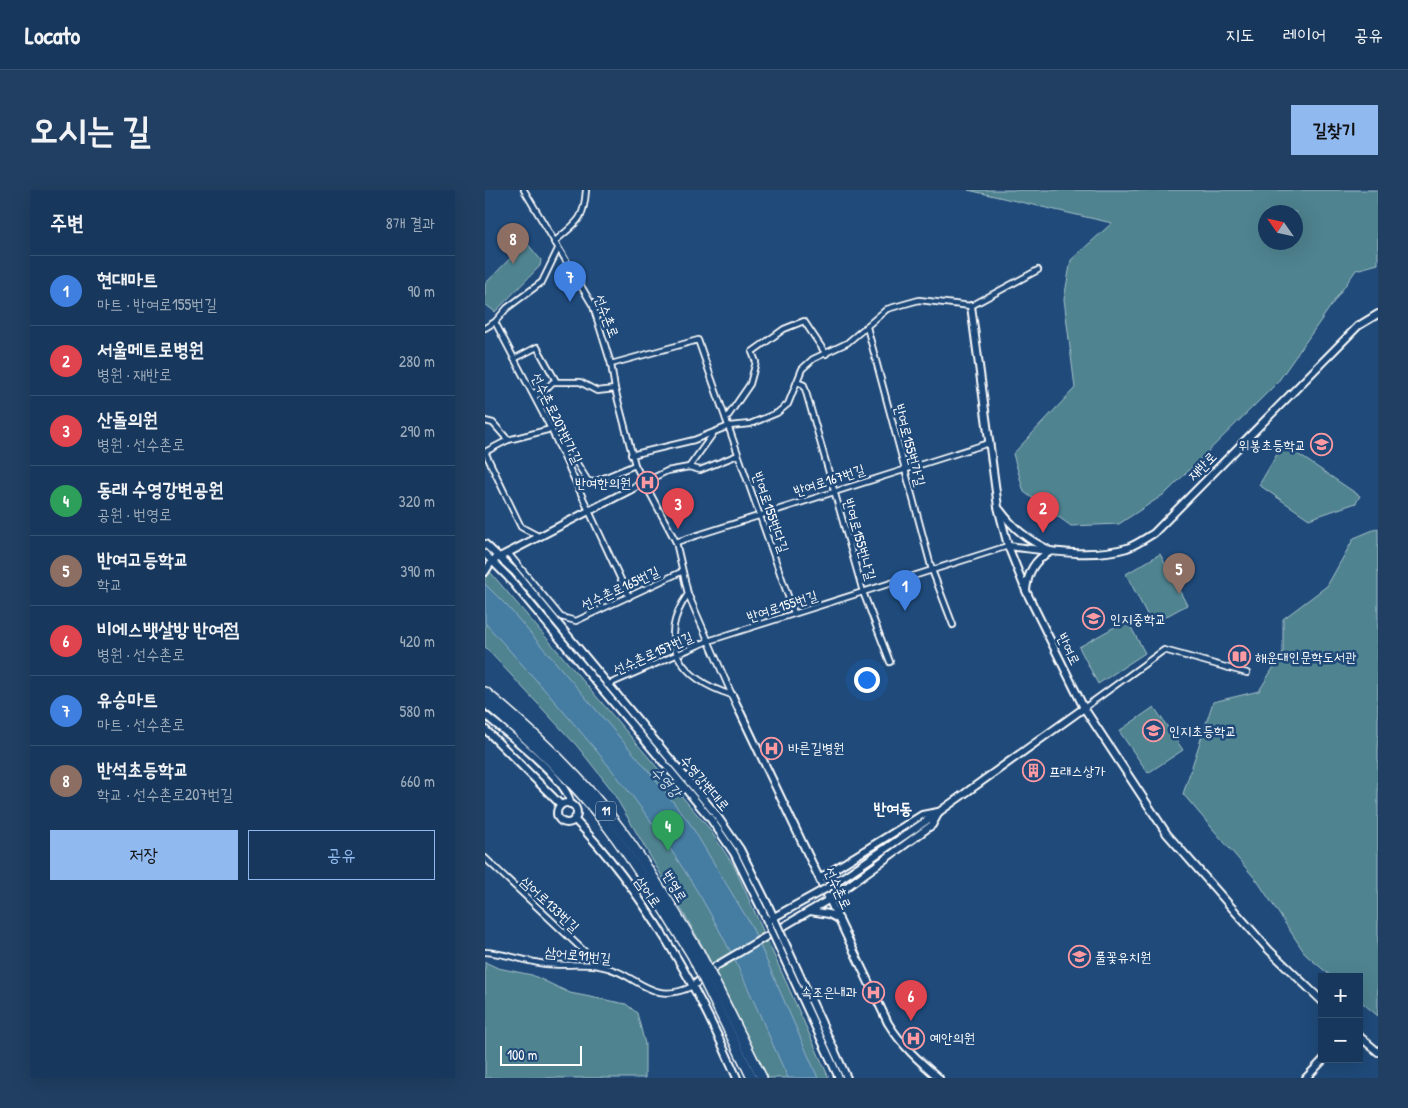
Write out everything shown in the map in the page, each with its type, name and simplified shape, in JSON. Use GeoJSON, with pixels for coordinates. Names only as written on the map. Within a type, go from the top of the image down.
{"type":"FeatureCollection","features":[{"type":"Feature","properties":{"kind":"highway","name":"번영로"},"geometry":{"type":"LineString","coordinates":[[485,692],[554,753],[585,785],[621,830],[652,874],[762,1078]]}},
{"type":"Feature","properties":{"kind":"highway","name":"번영로"},"geometry":{"type":"LineString","coordinates":[[485,702],[547,757],[608,826],[695,954]]}},
{"type":"Feature","properties":{"kind":"highway","name":"번영로"},"geometry":{"type":"LineString","coordinates":[[711,983],[752,1078]]}},
{"type":"Feature","properties":{"kind":"main road","name":"반여로"},"geometry":{"type":"LineString","coordinates":[[971,306],[998,508],[1007,546],[1026,591],[1084,708],[1167,834],[1269,950],[1318,997]]}},
{"type":"Feature","properties":{"kind":"main road","name":"재반로"},"geometry":{"type":"LineString","coordinates":[[1007,546],[1051,551],[1107,552],[1129,547],[1154,532],[1358,326],[1378,314]]}},
{"type":"Feature","properties":{"kind":"main road"},"geometry":{"type":"LineString","coordinates":[[486,571],[492,561],[643,483]]}},
{"type":"Feature","properties":{"kind":"main road"},"geometry":{"type":"LineString","coordinates":[[998,508],[1012,526],[1026,538],[1051,551]]}},
{"type":"Feature","properties":{"kind":"main road","name":"수영강변대로"},"geometry":{"type":"LineString","coordinates":[[485,544],[500,557],[715,812],[740,849],[769,907],[847,1078]]}},
{"type":"Feature","properties":{"kind":"main road"},"geometry":{"type":"LineString","coordinates":[[1026,591],[1028,576],[1039,557],[1051,551]]}},
{"type":"Feature","properties":{"kind":"main road","name":"수영강변대로"},"geometry":{"type":"LineString","coordinates":[[485,554],[526,598],[710,818],[733,853],[762,910],[839,1078]]}},
{"type":"Feature","properties":{"kind":"main road","name":"선수촌로"},"geometry":{"type":"LineString","coordinates":[[732,695],[887,1023],[899,1041],[915,1058],[939,1078]]}},
{"type":"Feature","properties":{"kind":"main road"},"geometry":{"type":"LineString","coordinates":[[767,921],[827,888],[932,817],[1084,708]]}},
{"type":"Feature","properties":{"kind":"main road"},"geometry":{"type":"LineString","coordinates":[[485,715],[541,763],[566,790],[569,804],[576,810],[574,819],[565,823],[559,820],[557,814],[561,805]]}},
{"type":"Feature","properties":{"kind":"main road"},"geometry":{"type":"LineString","coordinates":[[485,729],[561,805]]}},
{"type":"Feature","properties":{"kind":"main road"},"geometry":{"type":"LineString","coordinates":[[561,805],[569,804]]}},
{"type":"Feature","properties":{"kind":"main road"},"geometry":{"type":"LineString","coordinates":[[820,878],[922,815],[939,812]]}},
{"type":"Feature","properties":{"kind":"main road"},"geometry":{"type":"LineString","coordinates":[[693,986],[716,966],[830,899],[931,825],[939,812]]}},
{"type":"Feature","properties":{"kind":"main road","name":"삼어로"},"geometry":{"type":"LineString","coordinates":[[574,819],[613,864],[644,907],[693,986],[737,1078]]}},
{"type":"Feature","properties":{"kind":"main road"},"geometry":{"type":"LineString","coordinates":[[810,911],[829,914],[839,919]]}},
{"type":"Feature","properties":{"kind":"main road"},"geometry":{"type":"LineString","coordinates":[[1363,1039],[1378,1052]]}},
{"type":"Feature","properties":{"kind":"main road"},"geometry":{"type":"LineString","coordinates":[[1306,1078],[1320,1063]]}},
{"type":"Feature","properties":{"kind":"street","name":"선수촌로"},"geometry":{"type":"LineString","coordinates":[[524,190],[593,306],[611,364],[615,390],[631,455],[643,483],[676,542],[687,594],[732,695]]}},
{"type":"Feature","properties":{"kind":"street"},"geometry":{"type":"LineString","coordinates":[[554,242],[580,219],[583,213],[586,190]]}},
{"type":"Feature","properties":{"kind":"street"},"geometry":{"type":"LineString","coordinates":[[485,328],[495,322],[507,308],[542,282],[558,249]]}},
{"type":"Feature","properties":{"kind":"street"},"geometry":{"type":"LineString","coordinates":[[631,455],[714,433],[729,426],[750,424],[777,413],[788,404],[802,369],[813,359],[847,343],[887,309],[919,300],[971,306],[1038,270]]}},
{"type":"Feature","properties":{"kind":"street"},"geometry":{"type":"LineString","coordinates":[[726,419],[750,384],[756,362],[751,352],[784,329],[804,321],[826,354]]}},
{"type":"Feature","properties":{"kind":"street","name":"선수촌로207번가길"},"geometry":{"type":"LineString","coordinates":[[495,322],[551,429],[629,597]]}},
{"type":"Feature","properties":{"kind":"street","name":"반여로155번가길"},"geometry":{"type":"LineString","coordinates":[[867,327],[932,570]]}},
{"type":"Feature","properties":{"kind":"street","name":"반여로155번다길"},"geometry":{"type":"LineString","coordinates":[[611,364],[699,340],[794,613]]}},
{"type":"Feature","properties":{"kind":"street"},"geometry":{"type":"LineString","coordinates":[[515,358],[537,347],[556,382]]}},
{"type":"Feature","properties":{"kind":"street"},"geometry":{"type":"LineString","coordinates":[[532,392],[537,394],[544,391],[547,385],[556,382],[580,382],[597,391],[615,390]]}},
{"type":"Feature","properties":{"kind":"street","name":"반여로155번나길"},"geometry":{"type":"LineString","coordinates":[[797,382],[804,385],[863,592]]}},
{"type":"Feature","properties":{"kind":"street"},"geometry":{"type":"LineString","coordinates":[[485,421],[493,423],[508,440]]}},
{"type":"Feature","properties":{"kind":"street"},"geometry":{"type":"LineString","coordinates":[[540,537],[521,526],[485,452],[508,440],[551,429]]}},
{"type":"Feature","properties":{"kind":"street"},"geometry":{"type":"LineString","coordinates":[[689,467],[714,433]]}},
{"type":"Feature","properties":{"kind":"street","name":"반여로167번길"},"geometry":{"type":"LineString","coordinates":[[676,542],[989,442]]}},
{"type":"Feature","properties":{"kind":"street"},"geometry":{"type":"LineString","coordinates":[[557,443],[573,457],[588,481],[594,482],[635,465]]}},
{"type":"Feature","properties":{"kind":"street"},"geometry":{"type":"LineString","coordinates":[[643,483],[667,471],[689,467],[699,470],[738,455]]}},
{"type":"Feature","properties":{"kind":"street","name":"반여로155번길"},"geometry":{"type":"LineString","coordinates":[[708,641],[1007,546]]}},
{"type":"Feature","properties":{"kind":"street","name":"선수촌로165번길"},"geometry":{"type":"LineString","coordinates":[[508,553],[561,617],[576,621],[681,572]]}},
{"type":"Feature","properties":{"kind":"street"},"geometry":{"type":"LineString","coordinates":[[932,570],[953,625]]}},
{"type":"Feature","properties":{"kind":"street"},"geometry":{"type":"LineString","coordinates":[[863,592],[890,662]]}},
{"type":"Feature","properties":{"kind":"street"},"geometry":{"type":"LineString","coordinates":[[687,594],[673,619],[675,654],[680,662],[703,682],[719,691],[732,695]]}},
{"type":"Feature","properties":{"kind":"street","name":"선수촌로157번길"},"geometry":{"type":"LineString","coordinates":[[607,685],[708,641]]}},
{"type":"Feature","properties":{"kind":"street"},"geometry":{"type":"LineString","coordinates":[[1084,708],[1164,650],[1247,673]]}},
{"type":"Feature","properties":{"kind":"street","name":"삼어로133번길"},"geometry":{"type":"LineString","coordinates":[[485,858],[600,966]]}},
{"type":"Feature","properties":{"kind":"street","name":"삼어로91번길"},"geometry":{"type":"LineString","coordinates":[[485,952],[545,964],[600,966],[620,971],[652,990],[678,993],[693,986]]}},
{"type":"Feature","properties":{"kind":"green space"},"geometry":{"type":"Polygon","coordinates":[[[968,190],[1378,190],[1378,264],[1356,270],[1277,383],[1166,493],[1119,524],[1071,526],[1024,492],[1013,454],[1075,388],[1064,299],[1071,260],[1112,223],[968,190]]]}},
{"type":"Feature","properties":{"kind":"green space"},"geometry":{"type":"Polygon","coordinates":[[[526,242],[541,260],[540,266],[495,312],[485,304],[485,284],[526,242]]]}},
{"type":"Feature","properties":{"kind":"green space"},"geometry":{"type":"Polygon","coordinates":[[[1283,444],[1360,496],[1356,503],[1309,519],[1259,485],[1283,444]]]}},
{"type":"Feature","properties":{"kind":"green space"},"geometry":{"type":"Polygon","coordinates":[[[1378,528],[1378,1016],[1363,1003],[1363,973],[1327,973],[1306,955],[1258,882],[1183,794],[1213,702],[1259,691],[1283,652],[1283,619],[1327,586],[1354,538],[1378,528]]]}},
{"type":"Feature","properties":{"kind":"green space"},"geometry":{"type":"Polygon","coordinates":[[[1160,554],[1187,605],[1152,624],[1126,574],[1160,554]]]}},
{"type":"Feature","properties":{"kind":"green space"},"geometry":{"type":"Polygon","coordinates":[[[485,566],[708,827],[734,866],[829,1078],[768,1078],[702,945],[611,789],[577,746],[485,647],[485,566]]]}},
{"type":"Feature","properties":{"kind":"green space"},"geometry":{"type":"Polygon","coordinates":[[[1127,620],[1145,653],[1098,684],[1079,647],[1127,620]]]}},
{"type":"Feature","properties":{"kind":"green space"},"geometry":{"type":"Polygon","coordinates":[[[1154,707],[1183,750],[1148,773],[1119,731],[1154,707]]]}},
{"type":"Feature","properties":{"kind":"green space"},"geometry":{"type":"Polygon","coordinates":[[[485,962],[498,968],[532,975],[570,993],[626,1004],[637,1013],[645,1044],[645,1078],[485,1078],[485,962]]]}},
{"type":"Feature","properties":{"kind":"water","name":"수영강"},"geometry":{"type":"Polygon","coordinates":[[[485,584],[508,607],[646,768],[689,822],[751,925],[818,1078],[788,1078],[726,943],[702,899],[675,856],[616,775],[552,698],[485,623],[485,584]]]}},
{"type":"Feature","properties":{"kind":"place","name":"반석초등학교"},"geometry":{"type":"Point","coordinates":[513,264]}},
{"type":"Feature","properties":{"kind":"place","name":"유승마트"},"geometry":{"type":"Point","coordinates":[570,302]}},
{"type":"Feature","properties":{"kind":"place","name":"위봉초등학교"},"geometry":{"type":"Point","coordinates":[1322,445]}},
{"type":"Feature","properties":{"kind":"place","name":"반여한의원"},"geometry":{"type":"Point","coordinates":[647,483]}},
{"type":"Feature","properties":{"kind":"place","name":"산돌의원"},"geometry":{"type":"Point","coordinates":[678,529]}},
{"type":"Feature","properties":{"kind":"place","name":"서울메트로병원"},"geometry":{"type":"Point","coordinates":[1043,533]}},
{"type":"Feature","properties":{"kind":"place","name":"반여고등학교"},"geometry":{"type":"Point","coordinates":[1179,594]}},
{"type":"Feature","properties":{"kind":"place","name":"현대마트"},"geometry":{"type":"Point","coordinates":[905,611]}},
{"type":"Feature","properties":{"kind":"place","name":"인지중학교"},"geometry":{"type":"Point","coordinates":[1094,619]}},
{"type":"Feature","properties":{"kind":"place","name":"해운대인문학도서관"},"geometry":{"type":"Point","coordinates":[1239,657]}},
{"type":"Feature","properties":{"kind":"place","name":"인지초등학교"},"geometry":{"type":"Point","coordinates":[1153,731]}},
{"type":"Feature","properties":{"kind":"place","name":"바른길병원"},"geometry":{"type":"Point","coordinates":[772,748]}},
{"type":"Feature","properties":{"kind":"place","name":"프래스상가"},"geometry":{"type":"Point","coordinates":[1033,771]}},
{"type":"Feature","properties":{"kind":"place","name":"동래 수영강변공원"},"geometry":{"type":"Point","coordinates":[668,851]}},
{"type":"Feature","properties":{"kind":"place","name":"풀꽃유치원"},"geometry":{"type":"Point","coordinates":[1079,957]}},
{"type":"Feature","properties":{"kind":"place","name":"속조은내과"},"geometry":{"type":"Point","coordinates":[873,992]}},
{"type":"Feature","properties":{"kind":"place","name":"비에스뱃살방 반여점"},"geometry":{"type":"Point","coordinates":[911,1021]}},
{"type":"Feature","properties":{"kind":"place","name":"예안의원"},"geometry":{"type":"Point","coordinates":[914,1038]}},
{"type":"Feature","properties":{"kind":"district","name":"반여동"},"geometry":{"type":"Point","coordinates":[893,808]}}]}
